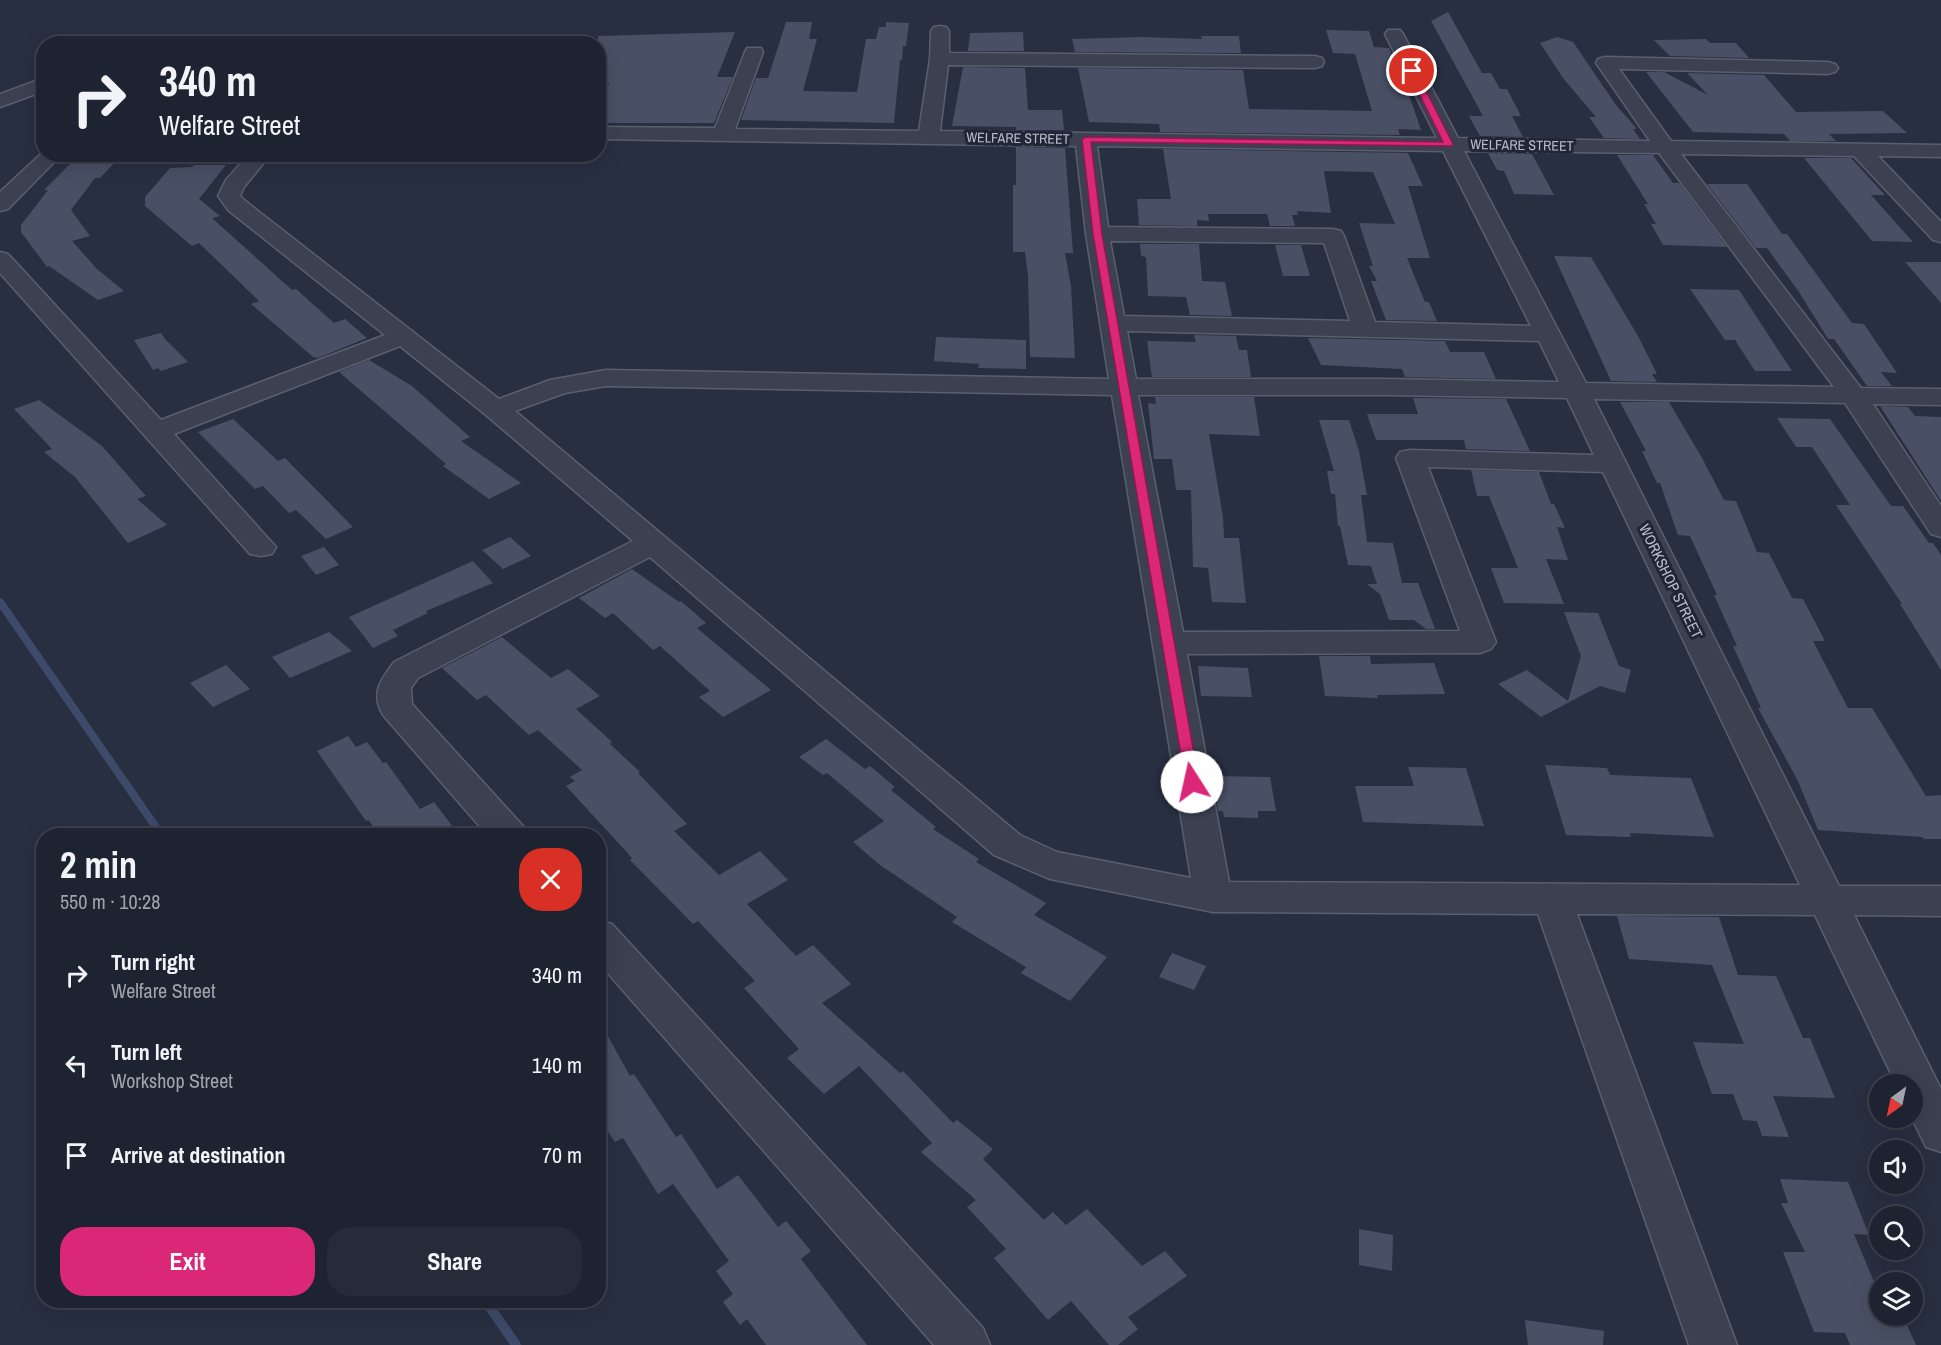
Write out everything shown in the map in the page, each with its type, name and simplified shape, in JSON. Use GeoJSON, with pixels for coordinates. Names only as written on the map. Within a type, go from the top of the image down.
{"type":"FeatureCollection","features":[{"type":"Feature","properties":{"kind":"street"},"geometry":{"type":"LineString","coordinates":[[929,137],[939,59],[940,32]]}},
{"type":"Feature","properties":{"kind":"street","name":"WORKSHOP STREET"},"geometry":{"type":"LineString","coordinates":[[1394,34],[1577,391],[1941,1133]]}},
{"type":"Feature","properties":{"kind":"street"},"geometry":{"type":"LineString","coordinates":[[723,134],[754,52]]}},
{"type":"Feature","properties":{"kind":"street"},"geometry":{"type":"LineString","coordinates":[[939,59],[1315,62]]}},
{"type":"Feature","properties":{"kind":"street"},"geometry":{"type":"LineString","coordinates":[[1828,68],[1605,63],[1665,147],[1854,396],[1941,528]]}},
{"type":"Feature","properties":{"kind":"street"},"geometry":{"type":"LineString","coordinates":[[0,101],[36,87]]}},
{"type":"Feature","properties":{"kind":"street","name":"WELFARE STREET"},"geometry":{"type":"LineString","coordinates":[[606,133],[1941,151]]}},
{"type":"Feature","properties":{"kind":"street"},"geometry":{"type":"LineString","coordinates":[[1086,139],[1097,234],[1212,897]]}},
{"type":"Feature","properties":{"kind":"street"},"geometry":{"type":"LineString","coordinates":[[1860,150],[1941,235]]}},
{"type":"Feature","properties":{"kind":"street"},"geometry":{"type":"LineString","coordinates":[[0,204],[44,162]]}},
{"type":"Feature","properties":{"kind":"street"},"geometry":{"type":"LineString","coordinates":[[254,162],[234,185],[229,196],[236,205],[496,409],[1007,844],[1050,865],[1212,897],[1941,901]]}},
{"type":"Feature","properties":{"kind":"street"},"geometry":{"type":"LineString","coordinates":[[1097,234],[1333,236],[1365,329]]}},
{"type":"Feature","properties":{"kind":"street"},"geometry":{"type":"LineString","coordinates":[[0,259],[261,547]]}},
{"type":"Feature","properties":{"kind":"street"},"geometry":{"type":"LineString","coordinates":[[1112,323],[1547,334]]}},
{"type":"Feature","properties":{"kind":"street"},"geometry":{"type":"LineString","coordinates":[[157,431],[402,337]]}},
{"type":"Feature","properties":{"kind":"street"},"geometry":{"type":"LineString","coordinates":[[496,409],[559,386],[606,378],[1123,387],[1387,387],[1941,397]]}},
{"type":"Feature","properties":{"kind":"street"},"geometry":{"type":"LineString","coordinates":[[1167,643],[1480,642],[1410,458],[1613,464]]}},
{"type":"Feature","properties":{"kind":"street"},"geometry":{"type":"LineString","coordinates":[[503,828],[395,707],[394,687],[406,669],[653,543]]}},
{"type":"Feature","properties":{"kind":"street"},"geometry":{"type":"LineString","coordinates":[[1552,898],[1713,1345]]}},
{"type":"Feature","properties":{"kind":"street"},"geometry":{"type":"LineString","coordinates":[[606,944],[966,1345]]}},
{"type":"Feature","properties":{"kind":"building"},"geometry":{"type":"Polygon","coordinates":[[[1448,12],[1482,73],[1491,73],[1500,89],[1507,89],[1521,116],[1512,116],[1523,137],[1480,136],[1469,116],[1483,116],[1431,21],[1448,12]]]}},
{"type":"Feature","properties":{"kind":"building"},"geometry":{"type":"Polygon","coordinates":[[[786,22],[812,22],[809,39],[817,39],[803,91],[857,92],[866,39],[876,39],[879,27],[886,27],[886,22],[909,23],[906,46],[903,46],[902,60],[900,60],[894,123],[741,120],[756,78],[768,78],[786,22]]]}},
{"type":"Feature","properties":{"kind":"building"},"geometry":{"type":"Polygon","coordinates":[[[1326,30],[1369,31],[1374,47],[1389,48],[1404,80],[1421,130],[1398,129],[1400,135],[1160,132],[1159,124],[1089,122],[1078,68],[1243,70],[1249,109],[1372,111],[1355,54],[1333,53],[1326,30]]]}},
{"type":"Feature","properties":{"kind":"building"},"geometry":{"type":"Polygon","coordinates":[[[735,32],[717,77],[733,77],[714,123],[606,123],[606,92],[609,83],[606,83],[606,36],[598,36],[735,32]]]}},
{"type":"Feature","properties":{"kind":"building"},"geometry":{"type":"Polygon","coordinates":[[[1023,32],[1024,51],[968,51],[970,33],[1023,32]]]}},
{"type":"Feature","properties":{"kind":"building"},"geometry":{"type":"Polygon","coordinates":[[[1201,36],[1239,36],[1241,53],[1075,52],[1072,39],[1142,37],[1202,39],[1201,36]]]}},
{"type":"Feature","properties":{"kind":"building"},"geometry":{"type":"Polygon","coordinates":[[[1557,37],[1573,42],[1616,105],[1637,129],[1633,129],[1640,139],[1604,138],[1589,117],[1596,117],[1563,78],[1540,43],[1557,37]]]}},
{"type":"Feature","properties":{"kind":"building"},"geometry":{"type":"Polygon","coordinates":[[[1706,39],[1710,43],[1736,43],[1749,58],[1670,56],[1654,40],[1706,39]]]}},
{"type":"Feature","properties":{"kind":"building"},"geometry":{"type":"Polygon","coordinates":[[[963,67],[1025,68],[1028,110],[1062,110],[1064,130],[952,126],[963,67]]]}},
{"type":"Feature","properties":{"kind":"building"},"geometry":{"type":"Polygon","coordinates":[[[1646,72],[1664,72],[1708,95],[1687,73],[1764,75],[1796,112],[1883,111],[1907,133],[1829,134],[1836,141],[1790,141],[1784,134],[1693,132],[1646,72]]]}},
{"type":"Feature","properties":{"kind":"building"},"geometry":{"type":"Polygon","coordinates":[[[1016,147],[1065,148],[1073,253],[1065,253],[1071,286],[1075,358],[1030,357],[1028,276],[1025,252],[1013,252],[1013,185],[1016,185],[1016,147]]]}},
{"type":"Feature","properties":{"kind":"building"},"geometry":{"type":"Polygon","coordinates":[[[1163,149],[1408,153],[1423,186],[1408,186],[1430,258],[1407,258],[1425,302],[1429,302],[1437,321],[1386,320],[1371,281],[1377,281],[1369,266],[1373,266],[1359,223],[1395,224],[1373,172],[1324,171],[1331,213],[1297,211],[1298,215],[1292,215],[1295,226],[1270,226],[1267,214],[1208,214],[1209,221],[1197,220],[1197,226],[1139,225],[1137,199],[1171,199],[1163,149]]]}},
{"type":"Feature","properties":{"kind":"building"},"geometry":{"type":"Polygon","coordinates":[[[1488,153],[1532,154],[1554,195],[1514,194],[1504,171],[1497,170],[1488,153]]]}},
{"type":"Feature","properties":{"kind":"building"},"geometry":{"type":"Polygon","coordinates":[[[1617,155],[1653,155],[1673,183],[1679,183],[1727,247],[1663,245],[1651,224],[1656,224],[1644,204],[1648,204],[1617,155]]]}},
{"type":"Feature","properties":{"kind":"building"},"geometry":{"type":"Polygon","coordinates":[[[1804,158],[1851,158],[1885,195],[1871,195],[1913,242],[1872,241],[1804,158]]]}},
{"type":"Feature","properties":{"kind":"building"},"geometry":{"type":"Polygon","coordinates":[[[78,162],[115,162],[100,178],[95,178],[71,210],[90,236],[72,241],[97,269],[124,291],[98,300],[49,266],[47,267],[21,232],[21,225],[48,190],[44,190],[70,164],[78,162]]]}},
{"type":"Feature","properties":{"kind":"building"},"geometry":{"type":"Polygon","coordinates":[[[226,165],[199,199],[220,216],[212,218],[292,290],[296,289],[334,323],[345,319],[367,338],[318,358],[313,357],[251,304],[259,301],[199,243],[192,246],[145,206],[145,197],[170,168],[226,165]]]}},
{"type":"Feature","properties":{"kind":"building"},"geometry":{"type":"Polygon","coordinates":[[[1707,184],[1747,184],[1782,234],[1787,234],[1852,323],[1864,324],[1897,373],[1881,372],[1892,386],[1867,386],[1834,339],[1828,339],[1799,292],[1767,248],[1756,248],[1707,184]]]}},
{"type":"Feature","properties":{"kind":"building"},"geometry":{"type":"Polygon","coordinates":[[[1140,244],[1199,244],[1202,281],[1225,282],[1232,316],[1190,315],[1186,297],[1148,296],[1146,257],[1141,256],[1140,244]]]}},
{"type":"Feature","properties":{"kind":"building"},"geometry":{"type":"Polygon","coordinates":[[[1275,245],[1301,245],[1310,276],[1283,276],[1275,245]]]}},
{"type":"Feature","properties":{"kind":"building"},"geometry":{"type":"Polygon","coordinates":[[[1554,256],[1591,257],[1638,336],[1657,374],[1652,374],[1657,382],[1611,381],[1554,256]]]}},
{"type":"Feature","properties":{"kind":"building"},"geometry":{"type":"Polygon","coordinates":[[[1905,262],[1941,262],[1941,303],[1905,262]]]}},
{"type":"Feature","properties":{"kind":"building"},"geometry":{"type":"Polygon","coordinates":[[[1690,289],[1739,290],[1792,371],[1755,371],[1735,340],[1725,340],[1690,289]]]}},
{"type":"Feature","properties":{"kind":"building"},"geometry":{"type":"Polygon","coordinates":[[[161,333],[188,362],[161,371],[158,368],[153,370],[134,340],[161,333]]]}},
{"type":"Feature","properties":{"kind":"building"},"geometry":{"type":"Polygon","coordinates":[[[1194,335],[1236,336],[1239,350],[1247,350],[1251,377],[1152,377],[1147,341],[1196,342],[1194,335]]]}},
{"type":"Feature","properties":{"kind":"building"},"geometry":{"type":"Polygon","coordinates":[[[936,337],[1026,340],[1026,369],[978,368],[979,364],[934,361],[936,337]]]}},
{"type":"Feature","properties":{"kind":"building"},"geometry":{"type":"Polygon","coordinates":[[[1308,338],[1445,341],[1450,352],[1484,352],[1496,379],[1405,377],[1402,369],[1321,365],[1308,338]]]}},
{"type":"Feature","properties":{"kind":"building"},"geometry":{"type":"Polygon","coordinates":[[[369,360],[412,386],[470,437],[461,441],[521,483],[489,499],[443,466],[446,464],[339,372],[369,360]]]}},
{"type":"Feature","properties":{"kind":"building"},"geometry":{"type":"Polygon","coordinates":[[[1155,397],[1254,397],[1260,436],[1209,434],[1223,517],[1224,538],[1239,538],[1246,603],[1212,602],[1208,568],[1193,567],[1191,490],[1176,490],[1172,459],[1154,459],[1148,403],[1156,404],[1155,397]]]}},
{"type":"Feature","properties":{"kind":"building"},"geometry":{"type":"Polygon","coordinates":[[[1413,398],[1506,399],[1530,451],[1466,449],[1464,440],[1376,440],[1367,414],[1418,414],[1413,398]]]}},
{"type":"Feature","properties":{"kind":"building"},"geometry":{"type":"Polygon","coordinates":[[[39,400],[102,446],[146,496],[137,499],[167,525],[128,543],[75,477],[44,452],[52,449],[14,409],[39,400]]]}},
{"type":"Feature","properties":{"kind":"building"},"geometry":{"type":"Polygon","coordinates":[[[1620,402],[1669,402],[1724,500],[1736,501],[1757,552],[1769,553],[1792,598],[1803,599],[1825,641],[1813,641],[1848,708],[1872,708],[1926,796],[1941,795],[1941,839],[1818,830],[1798,781],[1758,708],[1761,708],[1733,646],[1737,646],[1714,595],[1717,595],[1690,536],[1678,535],[1660,483],[1657,483],[1642,451],[1646,451],[1620,402]]]}},
{"type":"Feature","properties":{"kind":"building"},"geometry":{"type":"Polygon","coordinates":[[[1880,406],[1908,407],[1915,416],[1941,417],[1941,501],[1880,406]]]}},
{"type":"Feature","properties":{"kind":"building"},"geometry":{"type":"Polygon","coordinates":[[[1777,418],[1830,419],[1891,506],[1903,506],[1929,543],[1933,543],[1941,555],[1941,670],[1900,604],[1902,604],[1836,505],[1850,505],[1812,447],[1796,447],[1777,418]]]}},
{"type":"Feature","properties":{"kind":"building"},"geometry":{"type":"Polygon","coordinates":[[[233,419],[278,461],[285,458],[353,527],[326,539],[296,510],[289,513],[263,486],[255,489],[198,432],[233,419]]]}},
{"type":"Feature","properties":{"kind":"building"},"geometry":{"type":"Polygon","coordinates":[[[1319,420],[1349,420],[1359,451],[1367,495],[1361,495],[1367,542],[1393,543],[1402,583],[1418,583],[1435,629],[1426,629],[1414,620],[1389,620],[1380,594],[1367,584],[1377,584],[1371,566],[1348,565],[1340,526],[1338,526],[1335,494],[1331,494],[1327,471],[1334,471],[1319,420]]]}},
{"type":"Feature","properties":{"kind":"building"},"geometry":{"type":"Polygon","coordinates":[[[1471,470],[1539,472],[1551,504],[1554,504],[1565,528],[1557,527],[1568,560],[1546,559],[1564,604],[1504,603],[1491,568],[1518,568],[1489,496],[1477,496],[1471,470]]]}},
{"type":"Feature","properties":{"kind":"building"},"geometry":{"type":"Polygon","coordinates":[[[510,537],[531,556],[503,569],[482,550],[510,537]]]}},
{"type":"Feature","properties":{"kind":"building"},"geometry":{"type":"Polygon","coordinates":[[[324,547],[339,565],[316,575],[301,556],[324,547]]]}},
{"type":"Feature","properties":{"kind":"building"},"geometry":{"type":"Polygon","coordinates":[[[473,561],[493,583],[426,611],[428,613],[393,630],[398,636],[373,648],[349,617],[473,561]]]}},
{"type":"Feature","properties":{"kind":"building"},"geometry":{"type":"Polygon","coordinates":[[[632,569],[679,602],[681,601],[706,623],[697,628],[771,690],[723,717],[699,697],[710,691],[660,646],[653,650],[613,613],[605,618],[579,598],[632,569]]]}},
{"type":"Feature","properties":{"kind":"building"},"geometry":{"type":"Polygon","coordinates":[[[1564,612],[1598,613],[1619,666],[1631,670],[1625,693],[1600,686],[1541,717],[1498,684],[1527,670],[1568,701],[1581,656],[1564,612]]]}},
{"type":"Feature","properties":{"kind":"building"},"geometry":{"type":"Polygon","coordinates":[[[329,632],[352,651],[290,678],[272,657],[329,632]]]}},
{"type":"Feature","properties":{"kind":"building"},"geometry":{"type":"Polygon","coordinates":[[[502,637],[551,678],[568,669],[600,696],[576,709],[612,742],[610,744],[640,772],[638,773],[687,824],[674,831],[719,875],[760,851],[788,880],[747,904],[796,956],[813,945],[851,984],[822,1003],[900,1073],[903,1071],[953,1123],[957,1120],[993,1149],[983,1159],[1044,1220],[1053,1212],[1066,1225],[1087,1209],[1142,1266],[1165,1251],[1187,1276],[1128,1317],[1138,1329],[1118,1345],[1109,1345],[1071,1301],[1048,1320],[994,1258],[1006,1249],[967,1207],[976,1200],[921,1152],[932,1143],[859,1066],[824,1094],[787,1058],[799,1049],[744,988],[755,981],[698,921],[693,924],[630,860],[632,858],[566,786],[575,781],[570,777],[582,770],[538,730],[529,735],[486,695],[477,700],[442,668],[502,637]]]}},
{"type":"Feature","properties":{"kind":"building"},"geometry":{"type":"Polygon","coordinates":[[[1319,656],[1370,656],[1371,664],[1434,663],[1445,694],[1377,695],[1378,698],[1325,696],[1319,656]]]}},
{"type":"Feature","properties":{"kind":"building"},"geometry":{"type":"Polygon","coordinates":[[[226,665],[250,689],[213,707],[190,683],[226,665]]]}},
{"type":"Feature","properties":{"kind":"building"},"geometry":{"type":"Polygon","coordinates":[[[1198,666],[1248,668],[1252,697],[1201,696],[1198,666]]]}},
{"type":"Feature","properties":{"kind":"building"},"geometry":{"type":"Polygon","coordinates":[[[348,736],[356,747],[367,742],[383,763],[386,762],[420,809],[434,802],[454,828],[374,828],[368,820],[366,821],[317,751],[348,736]]]}},
{"type":"Feature","properties":{"kind":"building"},"geometry":{"type":"Polygon","coordinates":[[[826,739],[865,769],[870,766],[895,787],[891,790],[936,827],[933,829],[979,859],[976,862],[1046,903],[1034,915],[1107,957],[1070,1001],[1021,973],[1026,967],[952,922],[957,917],[880,865],[853,842],[884,821],[827,773],[823,775],[799,757],[826,739]]]}},
{"type":"Feature","properties":{"kind":"building"},"geometry":{"type":"Polygon","coordinates":[[[1545,765],[1607,768],[1610,775],[1691,778],[1714,837],[1630,833],[1631,837],[1566,835],[1545,765]]]}},
{"type":"Feature","properties":{"kind":"building"},"geometry":{"type":"Polygon","coordinates":[[[1408,767],[1466,768],[1484,826],[1363,822],[1355,786],[1414,786],[1408,767]]]}},
{"type":"Feature","properties":{"kind":"building"},"geometry":{"type":"Polygon","coordinates":[[[1212,776],[1270,777],[1276,811],[1258,811],[1258,818],[1224,817],[1223,811],[1218,811],[1212,776]]]}},
{"type":"Feature","properties":{"kind":"building"},"geometry":{"type":"Polygon","coordinates":[[[1617,916],[1719,917],[1738,975],[1776,976],[1803,1038],[1810,1038],[1835,1098],[1773,1096],[1789,1137],[1762,1136],[1757,1121],[1743,1120],[1733,1094],[1712,1094],[1693,1042],[1744,1044],[1712,965],[1629,959],[1617,916]]]}},
{"type":"Feature","properties":{"kind":"building"},"geometry":{"type":"Polygon","coordinates":[[[1172,953],[1206,966],[1194,990],[1159,977],[1172,953]]]}},
{"type":"Feature","properties":{"kind":"building"},"geometry":{"type":"Polygon","coordinates":[[[606,1032],[630,1076],[634,1074],[676,1137],[681,1134],[717,1189],[738,1175],[778,1227],[786,1221],[811,1251],[801,1259],[867,1345],[766,1345],[747,1319],[740,1325],[723,1302],[733,1294],[716,1271],[729,1261],[673,1184],[658,1194],[623,1138],[615,1142],[606,1129],[606,1032]]]}},
{"type":"Feature","properties":{"kind":"building"},"geometry":{"type":"Polygon","coordinates":[[[1780,1179],[1848,1182],[1869,1235],[1854,1234],[1870,1272],[1869,1326],[1907,1326],[1916,1345],[1850,1345],[1845,1333],[1814,1332],[1783,1252],[1805,1252],[1781,1203],[1788,1203],[1780,1179]]]}},
{"type":"Feature","properties":{"kind":"building"},"geometry":{"type":"Polygon","coordinates":[[[1359,1229],[1393,1235],[1392,1271],[1359,1265],[1359,1229]]]}},
{"type":"Feature","properties":{"kind":"building"},"geometry":{"type":"Polygon","coordinates":[[[1525,1320],[1604,1331],[1603,1345],[1528,1345],[1525,1320]]]}},
{"type":"Feature","properties":{"kind":"waterway"},"geometry":{"type":"LineString","coordinates":[[0,602],[156,828]]}},
{"type":"Feature","properties":{"kind":"waterway"},"geometry":{"type":"LineString","coordinates":[[491,1308],[516,1345]]}},
{"type":"Feature","properties":{"kind":"route"},"geometry":{"type":"LineString","coordinates":[[1192,782],[1097,234],[1086,139],[1449,144],[1412,71]]}}]}
